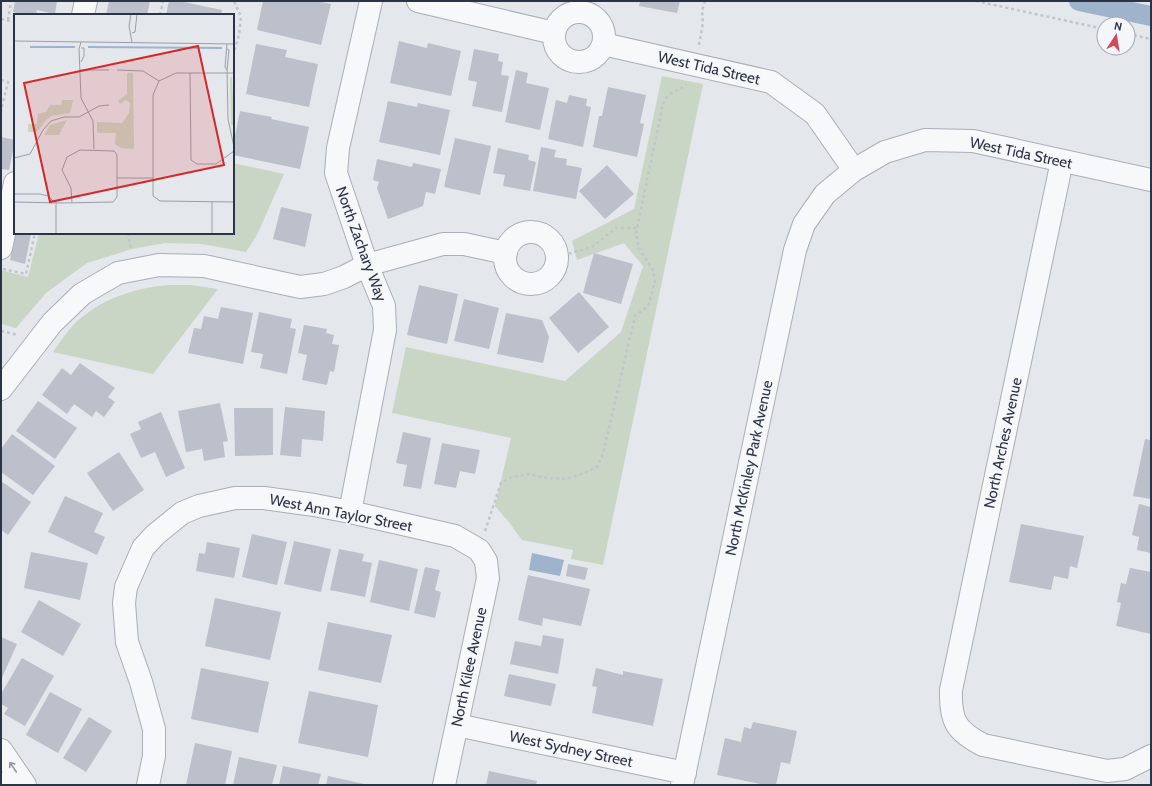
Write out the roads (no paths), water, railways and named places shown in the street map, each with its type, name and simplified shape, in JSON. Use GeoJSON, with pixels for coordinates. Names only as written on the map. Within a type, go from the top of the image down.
{"type":"FeatureCollection","features":[{"type":"Feature","properties":{"kind":"street"},"geometry":{"type":"LineString","coordinates":[[83,14],[86,1]]}},
{"type":"Feature","properties":{"kind":"street","name":"North Zachary Way"},"geometry":{"type":"LineString","coordinates":[[350,512],[385,330],[384,306],[367,265],[336,173],[338,148],[371,1]]}},
{"type":"Feature","properties":{"kind":"street"},"geometry":{"type":"LineString","coordinates":[[418,1],[554,33]]}},
{"type":"Feature","properties":{"kind":"street"},"geometry":{"type":"LineString","coordinates":[[584,12],[592,16],[600,24],[604,36],[603,44],[599,52],[593,58],[577,62],[569,60],[562,56],[556,49],[554,41],[556,25],[561,18],[568,14],[584,12]]}},
{"type":"Feature","properties":{"kind":"street","name":"West Tida Street"},"geometry":{"type":"LineString","coordinates":[[603,44],[771,82],[815,114],[854,170],[885,152],[925,140],[973,141],[1151,180]]}},
{"type":"Feature","properties":{"kind":"street","name":"North Arches Avenue"},"geometry":{"type":"LineString","coordinates":[[1062,161],[951,690],[950,707],[956,724],[968,737],[983,745],[1107,771],[1125,769],[1151,756]]}},
{"type":"Feature","properties":{"kind":"street","name":"North McKinley Park Avenue"},"geometry":{"type":"LineString","coordinates":[[683,779],[795,250],[804,224],[825,194],[854,170]]}},
{"type":"Feature","properties":{"kind":"street"},"geometry":{"type":"LineString","coordinates":[[1,248],[14,188]]}},
{"type":"Feature","properties":{"kind":"street"},"geometry":{"type":"LineString","coordinates":[[529,232],[538,233],[546,236],[556,249],[556,266],[552,274],[545,280],[538,283],[529,284],[520,282],[510,273],[505,262],[506,253],[508,245],[514,238],[529,232]]}},
{"type":"Feature","properties":{"kind":"street"},"geometry":{"type":"LineString","coordinates":[[1,389],[57,318],[82,294],[118,274],[159,265],[204,266],[300,287],[324,284],[344,277],[367,265],[443,244],[471,245],[506,253]]}},
{"type":"Feature","properties":{"kind":"street","name":"West Ann Taylor Street"},"geometry":{"type":"LineString","coordinates":[[148,785],[154,756],[154,729],[141,682],[127,642],[124,603],[126,587],[143,548],[155,535],[182,513],[199,506],[235,498],[264,498],[350,512],[455,536],[478,550]]}},
{"type":"Feature","properties":{"kind":"street","name":"North Kilee Avenue"},"geometry":{"type":"LineString","coordinates":[[444,785],[488,578],[486,562],[478,550]]}},
{"type":"Feature","properties":{"kind":"street","name":"West Sydney Street"},"geometry":{"type":"LineString","coordinates":[[457,725],[683,779]]}},
{"type":"Feature","properties":{"kind":"street"},"geometry":{"type":"LineString","coordinates":[[1,750],[25,785]]}},
{"type":"Feature","properties":{"kind":"street"},"geometry":{"type":"LineString","coordinates":[[1,783],[8,785]]}},
{"type":"Feature","properties":{"kind":"water"},"geometry":{"type":"Polygon","coordinates":[[[532,553],[564,560],[560,576],[529,570],[532,553]]]}},
{"type":"Feature","properties":{"kind":"waterway"},"geometry":{"type":"LineString","coordinates":[[1079,1],[1151,16]]}}]}
